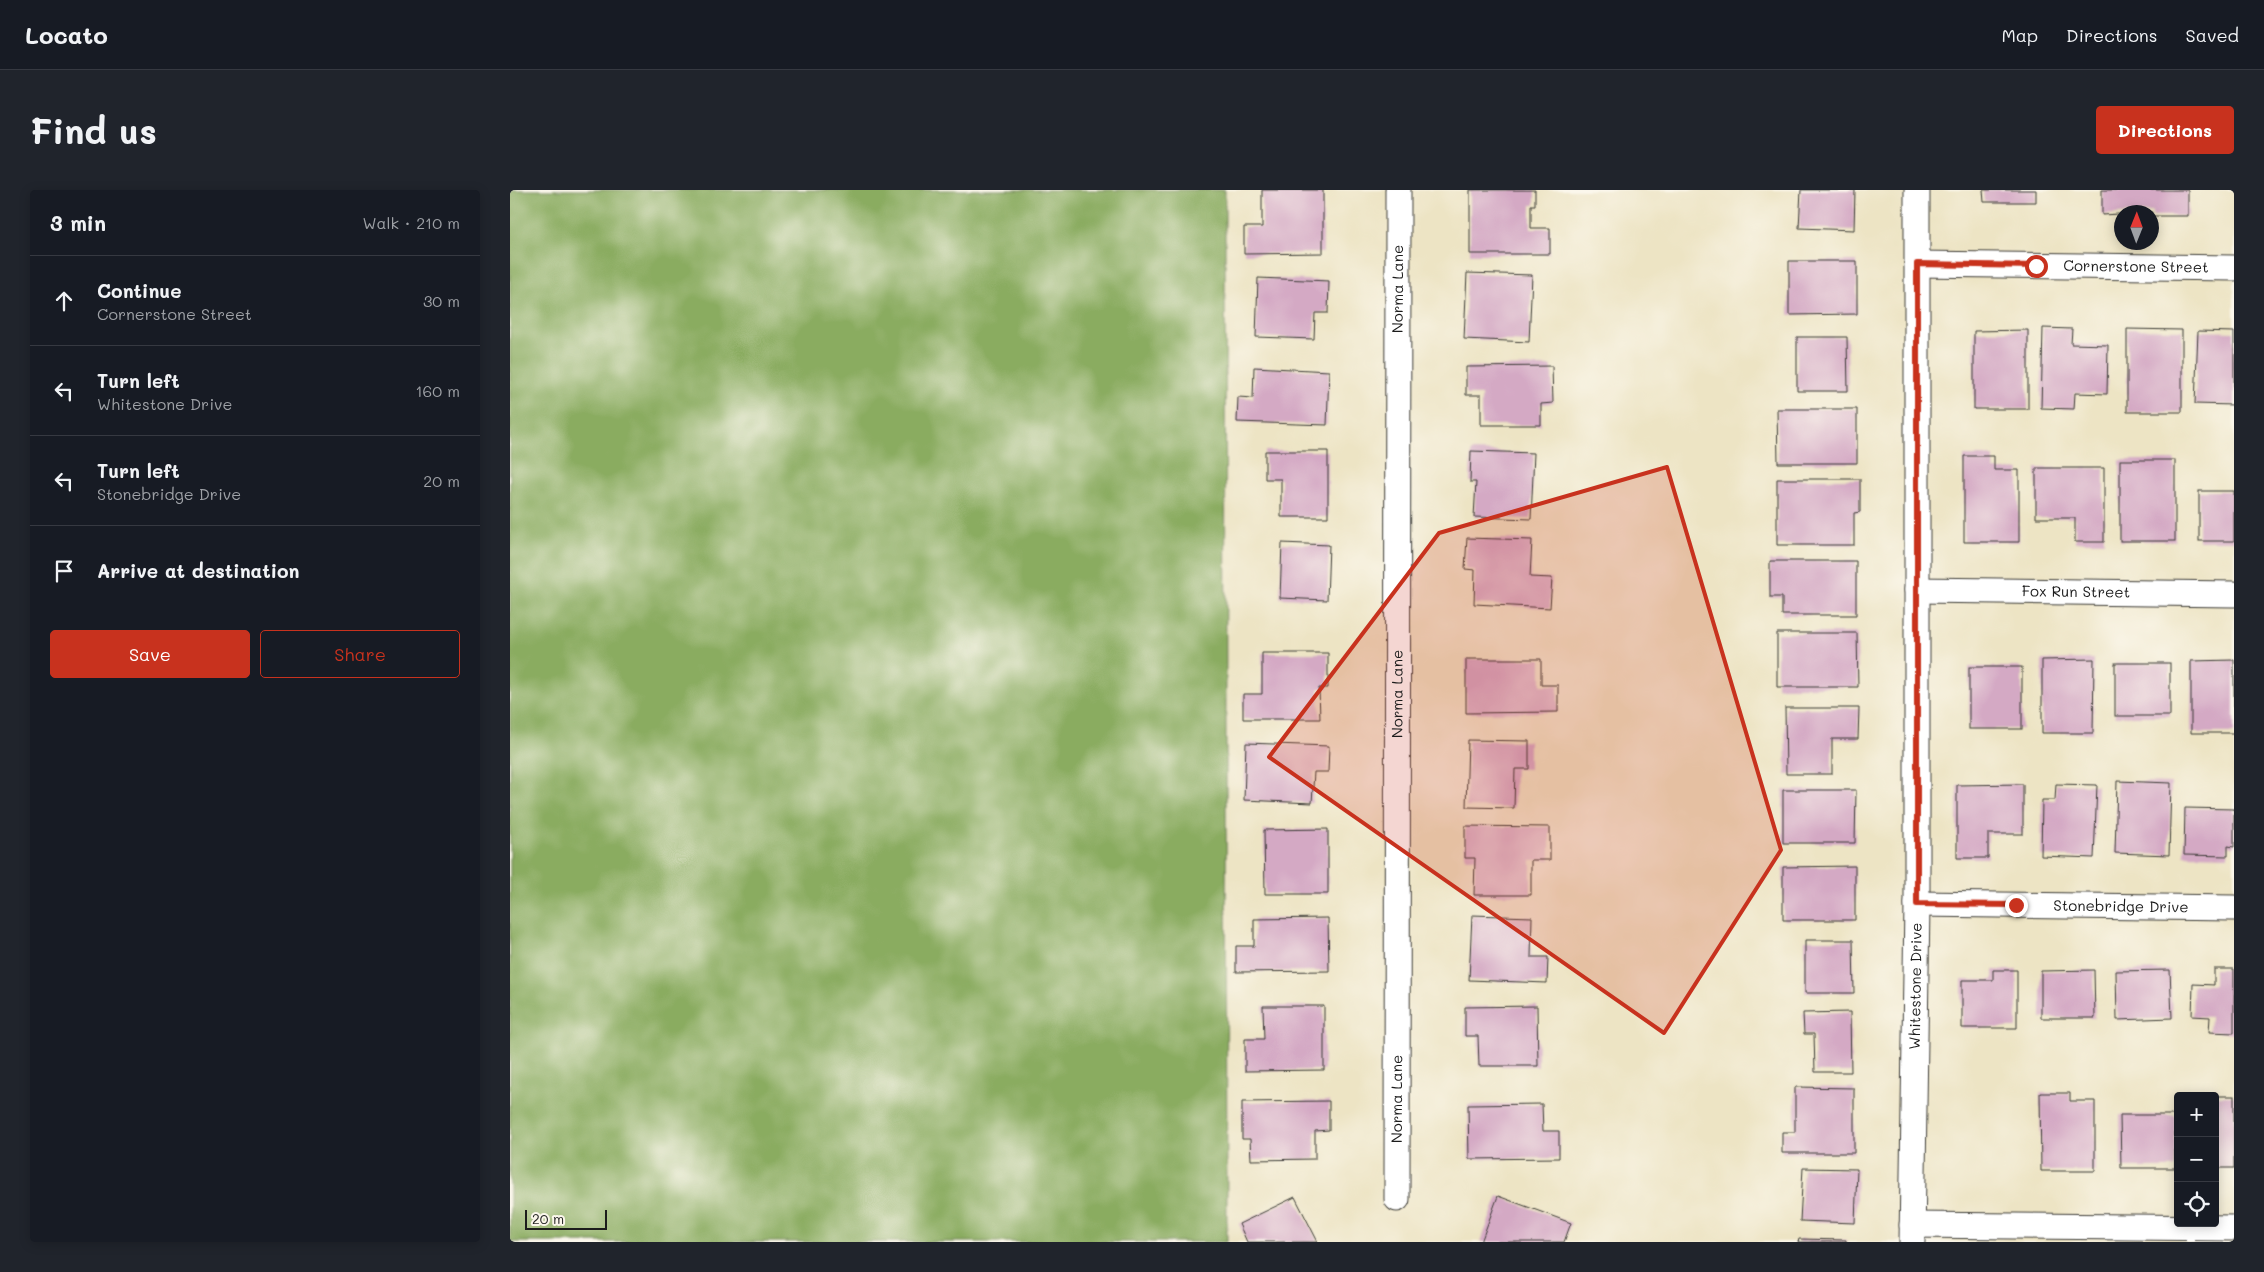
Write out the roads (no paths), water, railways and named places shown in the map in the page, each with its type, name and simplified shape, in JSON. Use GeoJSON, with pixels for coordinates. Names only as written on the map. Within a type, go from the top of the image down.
{"type":"FeatureCollection","features":[{"type":"Feature","properties":{"kind":"street","name":"Norma Lane"},"geometry":{"type":"LineString","coordinates":[[1397,1199],[1398,190]]}},
{"type":"Feature","properties":{"kind":"street","name":"Whitestone Drive"},"geometry":{"type":"LineString","coordinates":[[1912,1234],[1917,904],[1917,190]]}},
{"type":"Feature","properties":{"kind":"street","name":"Cornerstone Street"},"geometry":{"type":"LineString","coordinates":[[1917,264],[2234,268]]}},
{"type":"Feature","properties":{"kind":"street","name":"Fox Run Street"},"geometry":{"type":"LineString","coordinates":[[1917,590],[2234,594]]}},
{"type":"Feature","properties":{"kind":"street","name":"Stonebridge Drive"},"geometry":{"type":"LineString","coordinates":[[1917,904],[2234,908]]}},
{"type":"Feature","properties":{"kind":"street"},"geometry":{"type":"LineString","coordinates":[[1912,1234],[2234,1228]]}}]}
